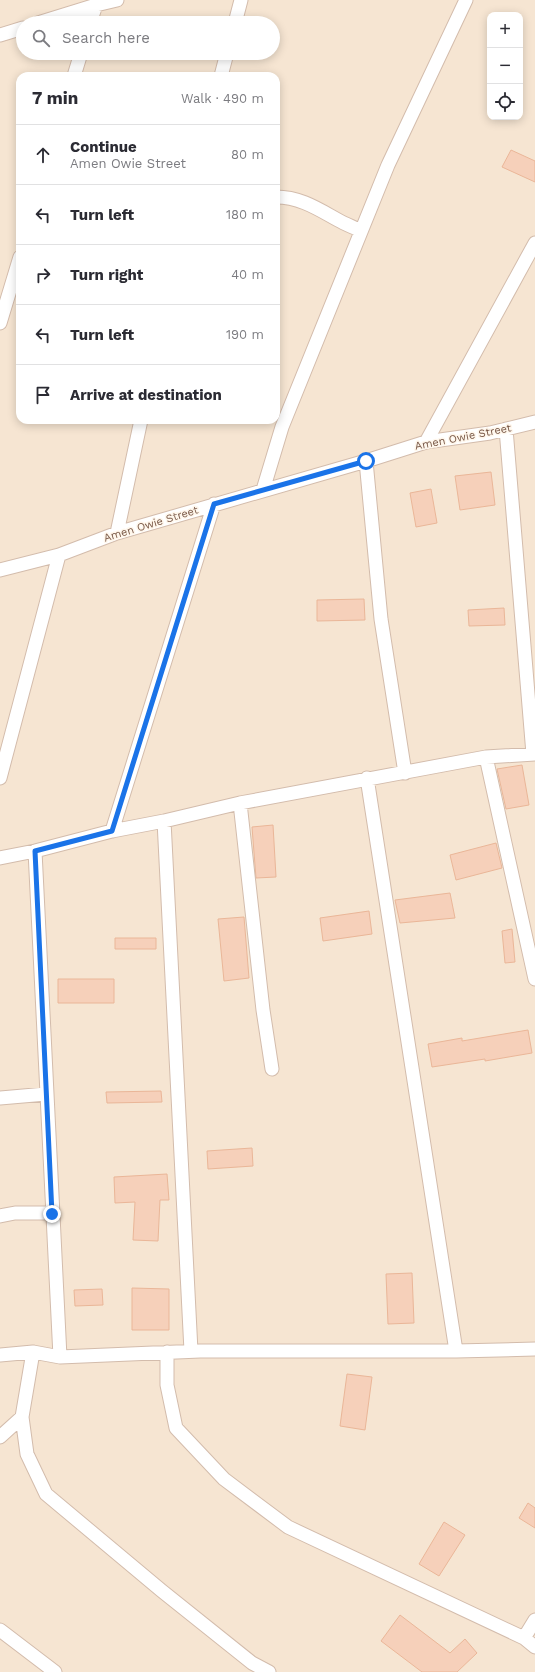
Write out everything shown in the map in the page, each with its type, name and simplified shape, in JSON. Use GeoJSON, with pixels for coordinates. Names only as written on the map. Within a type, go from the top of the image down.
{"type":"FeatureCollection","features":[{"type":"Feature","properties":{"kind":"street"},"geometry":{"type":"LineString","coordinates":[[61,16],[117,0]]}},
{"type":"Feature","properties":{"kind":"street"},"geometry":{"type":"LineString","coordinates":[[237,16],[241,0]]}},
{"type":"Feature","properties":{"kind":"street"},"geometry":{"type":"LineString","coordinates":[[263,490],[282,427],[388,165],[466,0]]}},
{"type":"Feature","properties":{"kind":"street"},"geometry":{"type":"LineString","coordinates":[[92,16],[96,5]]}},
{"type":"Feature","properties":{"kind":"street"},"geometry":{"type":"LineString","coordinates":[[0,35],[16,30]]}},
{"type":"Feature","properties":{"kind":"street"},"geometry":{"type":"LineString","coordinates":[[75,72],[79,60]]}},
{"type":"Feature","properties":{"kind":"street"},"geometry":{"type":"LineString","coordinates":[[222,72],[225,60]]}},
{"type":"Feature","properties":{"kind":"street"},"geometry":{"type":"LineString","coordinates":[[280,198],[302,201],[327,213],[338,221],[361,231]]}},
{"type":"Feature","properties":{"kind":"street"},"geometry":{"type":"LineString","coordinates":[[426,442],[535,242]]}},
{"type":"Feature","properties":{"kind":"street"},"geometry":{"type":"LineString","coordinates":[[0,323],[16,280]]}},
{"type":"Feature","properties":{"kind":"street","name":"Amen Owie Street"},"geometry":{"type":"LineString","coordinates":[[0,570],[59,555],[117,533],[366,461],[426,442],[490,433],[535,422]]}},
{"type":"Feature","properties":{"kind":"street"},"geometry":{"type":"LineString","coordinates":[[117,533],[140,424]]}},
{"type":"Feature","properties":{"kind":"street"},"geometry":{"type":"LineString","coordinates":[[0,858],[35,851],[112,831],[164,821],[240,803],[367,778],[405,773],[486,757],[534,754],[506,429]]}},
{"type":"Feature","properties":{"kind":"street"},"geometry":{"type":"LineString","coordinates":[[366,461],[381,619],[405,773]]}},
{"type":"Feature","properties":{"kind":"street"},"geometry":{"type":"LineString","coordinates":[[112,831],[214,504]]}},
{"type":"Feature","properties":{"kind":"street"},"geometry":{"type":"LineString","coordinates":[[0,778],[59,555]]}},
{"type":"Feature","properties":{"kind":"street"},"geometry":{"type":"LineString","coordinates":[[486,757],[535,979]]}},
{"type":"Feature","properties":{"kind":"street"},"geometry":{"type":"LineString","coordinates":[[367,778],[456,1351]]}},
{"type":"Feature","properties":{"kind":"street"},"geometry":{"type":"LineString","coordinates":[[240,803],[263,1010],[272,1069]]}},
{"type":"Feature","properties":{"kind":"street"},"geometry":{"type":"LineString","coordinates":[[164,821],[191,1351]]}},
{"type":"Feature","properties":{"kind":"street"},"geometry":{"type":"LineString","coordinates":[[35,851],[60,1357]]}},
{"type":"Feature","properties":{"kind":"street"},"geometry":{"type":"LineString","coordinates":[[0,1098],[46,1094]]}},
{"type":"Feature","properties":{"kind":"street"},"geometry":{"type":"LineString","coordinates":[[0,1216],[15,1214],[52,1214]]}},
{"type":"Feature","properties":{"kind":"street"},"geometry":{"type":"LineString","coordinates":[[0,1355],[33,1352],[60,1357],[191,1351],[456,1351],[535,1349]]}},
{"type":"Feature","properties":{"kind":"street"},"geometry":{"type":"LineString","coordinates":[[33,1352],[22,1417],[27,1454],[46,1494],[162,1591],[252,1663],[269,1672]]}},
{"type":"Feature","properties":{"kind":"street"},"geometry":{"type":"LineString","coordinates":[[167,1352],[167,1385],[176,1428],[224,1479],[288,1527],[524,1638],[535,1646]]}},
{"type":"Feature","properties":{"kind":"street"},"geometry":{"type":"LineString","coordinates":[[0,1437],[22,1417]]}},
{"type":"Feature","properties":{"kind":"street"},"geometry":{"type":"LineString","coordinates":[[524,1638],[535,1620]]}},
{"type":"Feature","properties":{"kind":"street"},"geometry":{"type":"LineString","coordinates":[[0,1630],[55,1672]]}},
{"type":"Feature","properties":{"kind":"shaded area"},"geometry":{"type":"Polygon","coordinates":[[[0,0],[535,0],[535,1672],[0,1672],[0,0]]]}},
{"type":"Feature","properties":{"kind":"building"},"geometry":{"type":"Polygon","coordinates":[[[511,150],[535,161],[535,182],[502,167],[511,150]]]}},
{"type":"Feature","properties":{"kind":"building"},"geometry":{"type":"Polygon","coordinates":[[[491,472],[495,505],[460,510],[455,476],[491,472]]]}},
{"type":"Feature","properties":{"kind":"building"},"geometry":{"type":"Polygon","coordinates":[[[431,489],[437,523],[416,527],[410,493],[431,489]]]}},
{"type":"Feature","properties":{"kind":"building"},"geometry":{"type":"Polygon","coordinates":[[[364,599],[365,620],[317,621],[317,600],[364,599]]]}},
{"type":"Feature","properties":{"kind":"building"},"geometry":{"type":"Polygon","coordinates":[[[504,608],[505,625],[469,626],[468,610],[504,608]]]}},
{"type":"Feature","properties":{"kind":"building"},"geometry":{"type":"Polygon","coordinates":[[[522,765],[529,805],[506,809],[497,769],[522,765]]]}},
{"type":"Feature","properties":{"kind":"building"},"geometry":{"type":"Polygon","coordinates":[[[273,825],[276,877],[256,878],[252,827],[273,825]]]}},
{"type":"Feature","properties":{"kind":"building"},"geometry":{"type":"Polygon","coordinates":[[[496,843],[502,868],[456,880],[450,855],[496,843]]]}},
{"type":"Feature","properties":{"kind":"building"},"geometry":{"type":"Polygon","coordinates":[[[450,893],[455,918],[400,923],[395,900],[450,893]]]}},
{"type":"Feature","properties":{"kind":"building"},"geometry":{"type":"Polygon","coordinates":[[[369,911],[372,934],[323,941],[320,918],[369,911]]]}},
{"type":"Feature","properties":{"kind":"building"},"geometry":{"type":"Polygon","coordinates":[[[244,917],[249,978],[224,981],[218,919],[244,917]]]}},
{"type":"Feature","properties":{"kind":"building"},"geometry":{"type":"Polygon","coordinates":[[[512,929],[515,962],[505,963],[502,931],[512,929]]]}},
{"type":"Feature","properties":{"kind":"building"},"geometry":{"type":"Polygon","coordinates":[[[115,938],[156,938],[156,949],[115,949],[115,938]]]}},
{"type":"Feature","properties":{"kind":"building"},"geometry":{"type":"Polygon","coordinates":[[[58,979],[114,979],[114,1003],[58,1003],[58,979]]]}},
{"type":"Feature","properties":{"kind":"building"},"geometry":{"type":"Polygon","coordinates":[[[528,1030],[532,1053],[485,1061],[485,1059],[432,1067],[428,1044],[462,1038],[462,1041],[528,1030]]]}},
{"type":"Feature","properties":{"kind":"building"},"geometry":{"type":"Polygon","coordinates":[[[161,1091],[162,1102],[107,1103],[106,1092],[161,1091]]]}},
{"type":"Feature","properties":{"kind":"building"},"geometry":{"type":"Polygon","coordinates":[[[252,1148],[253,1166],[208,1169],[207,1151],[252,1148]]]}},
{"type":"Feature","properties":{"kind":"building"},"geometry":{"type":"Polygon","coordinates":[[[167,1174],[169,1200],[160,1200],[158,1241],[133,1240],[135,1202],[115,1203],[114,1177],[167,1174]]]}},
{"type":"Feature","properties":{"kind":"building"},"geometry":{"type":"Polygon","coordinates":[[[412,1273],[414,1323],[388,1324],[386,1274],[412,1273]]]}},
{"type":"Feature","properties":{"kind":"building"},"geometry":{"type":"Polygon","coordinates":[[[132,1288],[169,1289],[169,1330],[132,1330],[132,1288]]]}},
{"type":"Feature","properties":{"kind":"building"},"geometry":{"type":"Polygon","coordinates":[[[102,1289],[103,1305],[75,1306],[74,1290],[102,1289]]]}},
{"type":"Feature","properties":{"kind":"building"},"geometry":{"type":"Polygon","coordinates":[[[347,1374],[372,1377],[365,1430],[340,1426],[347,1374]]]}},
{"type":"Feature","properties":{"kind":"building"},"geometry":{"type":"Polygon","coordinates":[[[528,1503],[535,1508],[535,1528],[519,1518],[528,1503]]]}},
{"type":"Feature","properties":{"kind":"building"},"geometry":{"type":"Polygon","coordinates":[[[444,1522],[465,1535],[439,1576],[419,1564],[444,1522]]]}},
{"type":"Feature","properties":{"kind":"building"},"geometry":{"type":"Polygon","coordinates":[[[400,1615],[450,1653],[465,1639],[477,1653],[457,1672],[422,1672],[381,1641],[400,1615]]]}},
{"type":"Feature","properties":{"kind":"route"},"geometry":{"type":"LineString","coordinates":[[52,1214],[35,851],[112,831],[214,504],[366,461]]}}]}
